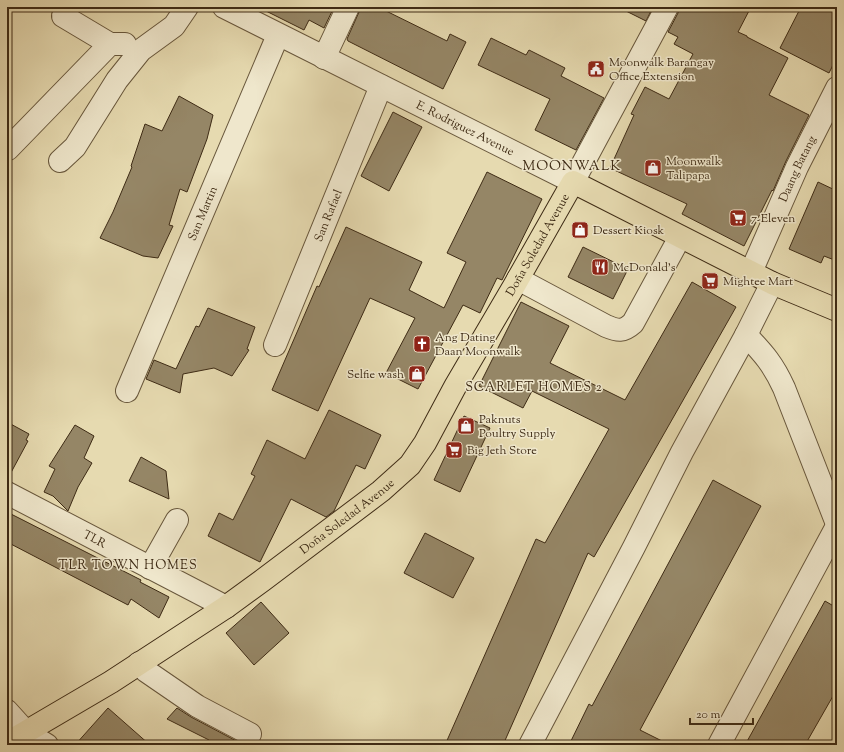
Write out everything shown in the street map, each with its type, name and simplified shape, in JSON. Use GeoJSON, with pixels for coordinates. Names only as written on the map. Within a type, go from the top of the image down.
{"type":"FeatureCollection","features":[{"type":"Feature","properties":{"kind":"main road","name":"E. Rodriguez Avenue"},"geometry":{"type":"LineString","coordinates":[[573,182],[751,272],[837,310]]}},
{"type":"Feature","properties":{"kind":"main road","name":"Doña Soledad Avenue"},"geometry":{"type":"LineString","coordinates":[[7,743],[140,663],[226,607],[381,491],[410,465],[425,443],[456,385],[573,182]]}},
{"type":"Feature","properties":{"kind":"street"},"geometry":{"type":"LineString","coordinates":[[60,161],[75,147],[117,80],[141,50],[174,26],[186,7]]}},
{"type":"Feature","properties":{"kind":"street","name":"E. Rodriguez Avenue"},"geometry":{"type":"LineString","coordinates":[[224,7],[573,182]]}},
{"type":"Feature","properties":{"kind":"street"},"geometry":{"type":"LineString","coordinates":[[324,58],[348,7]]}},
{"type":"Feature","properties":{"kind":"street"},"geometry":{"type":"LineString","coordinates":[[573,182],[667,7]]}},
{"type":"Feature","properties":{"kind":"street"},"geometry":{"type":"LineString","coordinates":[[63,16],[110,44],[125,44],[141,50]]}},
{"type":"Feature","properties":{"kind":"street","name":"San Martin"},"geometry":{"type":"LineString","coordinates":[[127,391],[278,35]]}},
{"type":"Feature","properties":{"kind":"street"},"geometry":{"type":"LineString","coordinates":[[8,149],[110,44]]}},
{"type":"Feature","properties":{"kind":"street","name":"San Rafael"},"geometry":{"type":"LineString","coordinates":[[274,345],[381,86]]}},
{"type":"Feature","properties":{"kind":"street","name":"Daang Batang"},"geometry":{"type":"LineString","coordinates":[[751,272],[797,167],[837,88]]}},
{"type":"Feature","properties":{"kind":"street"},"geometry":{"type":"LineString","coordinates":[[516,282],[617,331],[626,329],[633,323],[680,237]]}},
{"type":"Feature","properties":{"kind":"street"},"geometry":{"type":"LineString","coordinates":[[530,745],[682,452],[746,335],[772,282]]}},
{"type":"Feature","properties":{"kind":"street"},"geometry":{"type":"LineString","coordinates":[[719,745],[837,524],[777,372],[765,355],[746,335]]}},
{"type":"Feature","properties":{"kind":"street","name":"TLR"},"geometry":{"type":"LineString","coordinates":[[7,493],[226,607]]}},
{"type":"Feature","properties":{"kind":"street"},"geometry":{"type":"LineString","coordinates":[[150,568],[177,520]]}},
{"type":"Feature","properties":{"kind":"street"},"geometry":{"type":"LineString","coordinates":[[140,663],[146,671],[198,706],[250,734]]}},
{"type":"Feature","properties":{"kind":"street"},"geometry":{"type":"LineString","coordinates":[[7,711],[26,732],[48,745]]}},
{"type":"Feature","properties":{"kind":"building"},"geometry":{"type":"Polygon","coordinates":[[[258,7],[334,7],[324,28],[309,20],[304,30],[258,7]]]}},
{"type":"Feature","properties":{"kind":"building"},"geometry":{"type":"Polygon","coordinates":[[[360,7],[378,7],[447,41],[450,34],[466,42],[443,89],[348,41],[347,39],[360,7]]]}},
{"type":"Feature","properties":{"kind":"building"},"geometry":{"type":"Polygon","coordinates":[[[618,7],[653,7],[646,21],[618,7]]]}},
{"type":"Feature","properties":{"kind":"building"},"geometry":{"type":"Polygon","coordinates":[[[679,7],[751,7],[738,32],[788,58],[769,95],[809,115],[773,191],[772,190],[744,246],[682,214],[687,204],[610,168],[634,115],[631,114],[645,87],[669,99],[693,54],[674,44],[678,37],[668,32],[678,13],[679,7]]]}},
{"type":"Feature","properties":{"kind":"building"},"geometry":{"type":"Polygon","coordinates":[[[801,7],[837,7],[837,57],[829,73],[780,48],[801,7]]]}},
{"type":"Feature","properties":{"kind":"building"},"geometry":{"type":"Polygon","coordinates":[[[491,38],[526,55],[529,50],[565,68],[561,76],[604,98],[576,150],[535,130],[550,99],[478,65],[491,38]]]}},
{"type":"Feature","properties":{"kind":"building"},"geometry":{"type":"Polygon","coordinates":[[[179,96],[213,115],[207,139],[187,192],[180,189],[169,225],[173,226],[158,258],[143,256],[100,238],[132,167],[131,166],[145,124],[162,131],[179,96]]]}},
{"type":"Feature","properties":{"kind":"building"},"geometry":{"type":"Polygon","coordinates":[[[393,112],[422,127],[389,191],[361,176],[393,112]]]}},
{"type":"Feature","properties":{"kind":"building"},"geometry":{"type":"Polygon","coordinates":[[[487,172],[542,199],[502,280],[497,278],[480,313],[463,305],[418,389],[386,373],[415,318],[370,298],[318,411],[272,390],[317,286],[319,287],[346,227],[422,262],[409,290],[444,308],[466,262],[447,253],[487,172]]]}},
{"type":"Feature","properties":{"kind":"building"},"geometry":{"type":"Polygon","coordinates":[[[818,182],[837,191],[837,261],[824,256],[821,263],[789,249],[818,182]]]}},
{"type":"Feature","properties":{"kind":"building"},"geometry":{"type":"Polygon","coordinates":[[[583,247],[628,269],[613,299],[568,277],[583,247]]]}},
{"type":"Feature","properties":{"kind":"building"},"geometry":{"type":"Polygon","coordinates":[[[692,282],[736,307],[594,557],[588,553],[503,745],[445,745],[536,539],[545,543],[609,429],[532,391],[523,408],[479,386],[521,302],[569,326],[550,363],[625,400],[692,282]]]}},
{"type":"Feature","properties":{"kind":"building"},"geometry":{"type":"Polygon","coordinates":[[[208,308],[255,327],[247,349],[249,350],[232,376],[214,368],[183,374],[180,393],[146,379],[154,360],[176,369],[196,326],[199,327],[208,308]]]}},
{"type":"Feature","properties":{"kind":"building"},"geometry":{"type":"Polygon","coordinates":[[[329,410],[381,435],[365,469],[356,465],[334,511],[326,517],[291,499],[260,562],[208,536],[219,513],[233,520],[255,476],[251,474],[267,440],[305,459],[329,410]]]}},
{"type":"Feature","properties":{"kind":"building"},"geometry":{"type":"Polygon","coordinates":[[[464,416],[490,428],[460,492],[434,480],[464,416]]]}},
{"type":"Feature","properties":{"kind":"building"},"geometry":{"type":"Polygon","coordinates":[[[7,422],[29,434],[26,440],[28,441],[7,480],[7,422]]]}},
{"type":"Feature","properties":{"kind":"building"},"geometry":{"type":"Polygon","coordinates":[[[75,425],[94,436],[84,458],[92,463],[78,487],[68,511],[53,496],[44,492],[55,469],[49,466],[75,425]]]}},
{"type":"Feature","properties":{"kind":"building"},"geometry":{"type":"Polygon","coordinates":[[[141,457],[166,471],[169,499],[129,481],[141,457]]]}},
{"type":"Feature","properties":{"kind":"building"},"geometry":{"type":"Polygon","coordinates":[[[713,480],[761,506],[640,730],[670,745],[569,745],[589,704],[592,706],[713,480]]]}},
{"type":"Feature","properties":{"kind":"building"},"geometry":{"type":"Polygon","coordinates":[[[7,512],[141,580],[140,582],[169,597],[159,618],[131,599],[128,605],[7,542],[7,512]]]}},
{"type":"Feature","properties":{"kind":"building"},"geometry":{"type":"Polygon","coordinates":[[[425,533],[474,558],[453,598],[404,573],[425,533]]]}},
{"type":"Feature","properties":{"kind":"building"},"geometry":{"type":"Polygon","coordinates":[[[825,601],[837,608],[837,689],[805,745],[745,745],[825,601]]]}},
{"type":"Feature","properties":{"kind":"building"},"geometry":{"type":"Polygon","coordinates":[[[261,602],[289,633],[254,665],[226,633],[261,602]]]}},
{"type":"Feature","properties":{"kind":"building"},"geometry":{"type":"Polygon","coordinates":[[[108,708],[150,745],[75,745],[108,708]]]}},
{"type":"Feature","properties":{"kind":"building"},"geometry":{"type":"Polygon","coordinates":[[[177,708],[244,745],[208,745],[209,740],[167,719],[177,708]]]}},
{"type":"Feature","properties":{"kind":"place","name":"Moonwalk Barangay Office Extension"},"geometry":{"type":"Point","coordinates":[596,69]}},
{"type":"Feature","properties":{"kind":"place","name":"Moonwalk Talipapa"},"geometry":{"type":"Point","coordinates":[653,168]}},
{"type":"Feature","properties":{"kind":"place","name":"7-Eleven"},"geometry":{"type":"Point","coordinates":[738,218]}},
{"type":"Feature","properties":{"kind":"place","name":"Dessert Kiosk"},"geometry":{"type":"Point","coordinates":[580,230]}},
{"type":"Feature","properties":{"kind":"place","name":"McDonald's"},"geometry":{"type":"Point","coordinates":[600,267]}},
{"type":"Feature","properties":{"kind":"place","name":"Mightee Mart"},"geometry":{"type":"Point","coordinates":[710,281]}},
{"type":"Feature","properties":{"kind":"place","name":"Ang Dating Daan Moonwalk"},"geometry":{"type":"Point","coordinates":[422,344]}},
{"type":"Feature","properties":{"kind":"place","name":"Selfie wash"},"geometry":{"type":"Point","coordinates":[417,374]}},
{"type":"Feature","properties":{"kind":"place","name":"Paknuts Poultry Supply"},"geometry":{"type":"Point","coordinates":[466,426]}},
{"type":"Feature","properties":{"kind":"place","name":"Big Jeth Store"},"geometry":{"type":"Point","coordinates":[454,450]}},
{"type":"Feature","properties":{"kind":"district","name":"MOONWALK"},"geometry":{"type":"Point","coordinates":[572,165]}},
{"type":"Feature","properties":{"kind":"district","name":"SCARLET HOMES 2"},"geometry":{"type":"Point","coordinates":[534,386]}},
{"type":"Feature","properties":{"kind":"district","name":"TLR TOWN HOMES"},"geometry":{"type":"Point","coordinates":[128,564]}}]}
